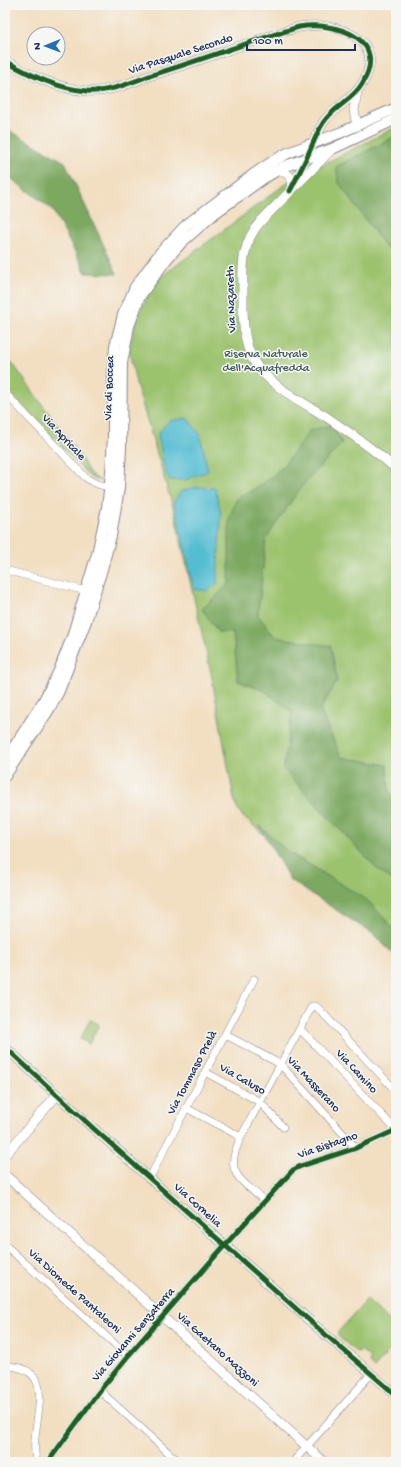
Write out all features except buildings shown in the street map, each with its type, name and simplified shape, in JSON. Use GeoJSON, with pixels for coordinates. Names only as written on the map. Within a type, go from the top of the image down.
{"type":"FeatureCollection","features":[{"type":"Feature","properties":{"kind":"main road","name":"Via di Boccea"},"geometry":{"type":"LineString","coordinates":[[5,776],[56,696],[86,621],[104,563],[110,536],[114,488],[114,352],[123,315],[135,287],[167,245],[197,216],[275,160],[396,108]]}},
{"type":"Feature","properties":{"kind":"main road","name":"Via di Boccea"},"geometry":{"type":"LineString","coordinates":[[5,761],[44,700],[54,681],[72,637],[100,543],[114,488],[121,447],[122,363],[129,326],[140,296],[171,254],[188,236],[220,209],[277,170],[332,149],[396,119]]}},
{"type":"Feature","properties":{"kind":"street","name":"Via Pasquale Secondo"},"geometry":{"type":"LineString","coordinates":[[5,61],[32,75],[59,86],[81,91],[98,91],[110,89],[174,69],[299,27],[326,25],[350,33],[360,40],[366,48],[369,59],[365,78],[357,91],[328,117],[314,142]]}},
{"type":"Feature","properties":{"kind":"street","name":"Via Pasquale Secondo"},"geometry":{"type":"LineString","coordinates":[[357,91],[354,107],[357,126]]}},
{"type":"Feature","properties":{"kind":"street","name":"Via Nazareth"},"geometry":{"type":"LineString","coordinates":[[290,191],[314,142]]}},
{"type":"Feature","properties":{"kind":"street","name":"Via Nazareth"},"geometry":{"type":"LineString","coordinates":[[332,149],[258,224],[249,238],[244,250],[242,263],[244,331],[249,350],[256,364],[267,377],[361,440],[396,469]]}},
{"type":"Feature","properties":{"kind":"street"},"geometry":{"type":"LineString","coordinates":[[277,170],[287,173],[290,176],[292,181],[290,191]]}},
{"type":"Feature","properties":{"kind":"street","name":"Via Apricale"},"geometry":{"type":"LineString","coordinates":[[5,393],[85,477],[92,483],[103,487],[114,488]]}},
{"type":"Feature","properties":{"kind":"street"},"geometry":{"type":"LineString","coordinates":[[5,566],[8,571],[86,591]]}},
{"type":"Feature","properties":{"kind":"street","name":"Via Tommaso Prelà"},"geometry":{"type":"LineString","coordinates":[[150,1177],[226,1035],[254,979]]}},
{"type":"Feature","properties":{"kind":"street"},"geometry":{"type":"LineString","coordinates":[[265,1201],[241,1179],[234,1168],[232,1161],[233,1155],[241,1137],[311,1007],[316,1006],[396,1091]]}},
{"type":"Feature","properties":{"kind":"street","name":"Via Camino"},"geometry":{"type":"LineString","coordinates":[[300,1029],[396,1130]]}},
{"type":"Feature","properties":{"kind":"street","name":"Via Masserano"},"geometry":{"type":"LineString","coordinates":[[226,1035],[280,1064],[356,1148]]}},
{"type":"Feature","properties":{"kind":"street","name":"Via Cornelia"},"geometry":{"type":"LineString","coordinates":[[5,1047],[225,1245],[396,1395]]}},
{"type":"Feature","properties":{"kind":"street","name":"Via Caluso"},"geometry":{"type":"LineString","coordinates":[[205,1072],[260,1102],[283,1127]]}},
{"type":"Feature","properties":{"kind":"street"},"geometry":{"type":"LineString","coordinates":[[5,1155],[57,1095]]}},
{"type":"Feature","properties":{"kind":"street"},"geometry":{"type":"LineString","coordinates":[[186,1108],[241,1137]]}},
{"type":"Feature","properties":{"kind":"street","name":"Via Bistagno"},"geometry":{"type":"LineString","coordinates":[[225,1245],[297,1167],[356,1148],[396,1130]]}},
{"type":"Feature","properties":{"kind":"street","name":"Via Gaetano Mazzoni"},"geometry":{"type":"LineString","coordinates":[[5,1175],[324,1462]]}},
{"type":"Feature","properties":{"kind":"street","name":"Via Diomede Pantaleoni"},"geometry":{"type":"LineString","coordinates":[[5,1245],[128,1356]]}},
{"type":"Feature","properties":{"kind":"street","name":"Via Giovanni Senzaterra"},"geometry":{"type":"LineString","coordinates":[[48,1462],[100,1391],[128,1356],[225,1245]]}},
{"type":"Feature","properties":{"kind":"street"},"geometry":{"type":"LineString","coordinates":[[5,1366],[25,1370],[34,1376],[39,1384],[40,1405],[34,1445],[36,1462]]}},
{"type":"Feature","properties":{"kind":"street"},"geometry":{"type":"LineString","coordinates":[[293,1462],[371,1374]]}},
{"type":"Feature","properties":{"kind":"street"},"geometry":{"type":"LineString","coordinates":[[100,1391],[179,1462]]}},
{"type":"Feature","properties":{"kind":"green space","name":"Riserva Naturale dell'Acquafredda"},"geometry":{"type":"Polygon","coordinates":[[[396,127],[396,943],[243,817],[237,808],[234,799],[211,673],[174,511],[136,383],[129,350],[137,318],[150,292],[162,276],[288,182],[396,127]]]}},
{"type":"Feature","properties":{"kind":"green space"},"geometry":{"type":"Polygon","coordinates":[[[5,128],[65,162],[117,274],[86,273],[52,209],[5,174],[5,128]]]}},
{"type":"Feature","properties":{"kind":"green space"},"geometry":{"type":"Polygon","coordinates":[[[396,136],[396,240],[387,249],[339,183],[336,167],[396,136]]]}},
{"type":"Feature","properties":{"kind":"green space"},"geometry":{"type":"Polygon","coordinates":[[[5,353],[82,459],[89,472],[101,481],[91,478],[5,388],[5,353]]]}},
{"type":"Feature","properties":{"kind":"green space"},"geometry":{"type":"Polygon","coordinates":[[[332,425],[342,443],[301,487],[266,539],[258,615],[275,637],[331,646],[337,681],[320,710],[341,757],[387,765],[389,790],[396,802],[396,883],[377,869],[283,769],[292,712],[265,691],[238,681],[233,633],[218,632],[202,609],[229,584],[229,519],[237,498],[256,488],[274,475],[299,446],[310,430],[332,425]]]}},
{"type":"Feature","properties":{"kind":"green space"},"geometry":{"type":"Polygon","coordinates":[[[259,825],[287,851],[367,900],[396,931],[396,957],[373,934],[290,880],[259,825]]]}},
{"type":"Feature","properties":{"kind":"green space"},"geometry":{"type":"Polygon","coordinates":[[[90,1020],[99,1024],[89,1044],[80,1039],[90,1020]]]}},
{"type":"Feature","properties":{"kind":"green space"},"geometry":{"type":"Polygon","coordinates":[[[367,1300],[396,1326],[396,1343],[374,1368],[369,1363],[370,1358],[361,1350],[359,1352],[355,1351],[338,1336],[338,1332],[367,1300]]]}},
{"type":"Feature","properties":{"kind":"water"},"geometry":{"type":"Polygon","coordinates":[[[187,418],[200,434],[208,471],[185,480],[170,480],[165,471],[158,434],[169,421],[187,418]]]}},
{"type":"Feature","properties":{"kind":"water"},"geometry":{"type":"Polygon","coordinates":[[[198,487],[215,488],[221,514],[217,584],[206,591],[194,589],[174,502],[181,491],[198,487]]]}},
{"type":"Feature","properties":{"kind":"cycle path"},"geometry":{"type":"LineString","coordinates":[[5,61],[34,76],[55,84],[76,90],[95,91],[118,87],[299,27],[328,27],[342,30],[354,36],[364,44],[369,55],[369,68],[362,84],[354,95],[332,112],[323,123],[290,191]]}},
{"type":"Feature","properties":{"kind":"cycle path"},"geometry":{"type":"LineString","coordinates":[[5,1047],[93,1128],[319,1329],[396,1395]]}},
{"type":"Feature","properties":{"kind":"cycle path"},"geometry":{"type":"LineString","coordinates":[[48,1462],[98,1393],[128,1356],[293,1170],[356,1148],[396,1130]]}}]}
